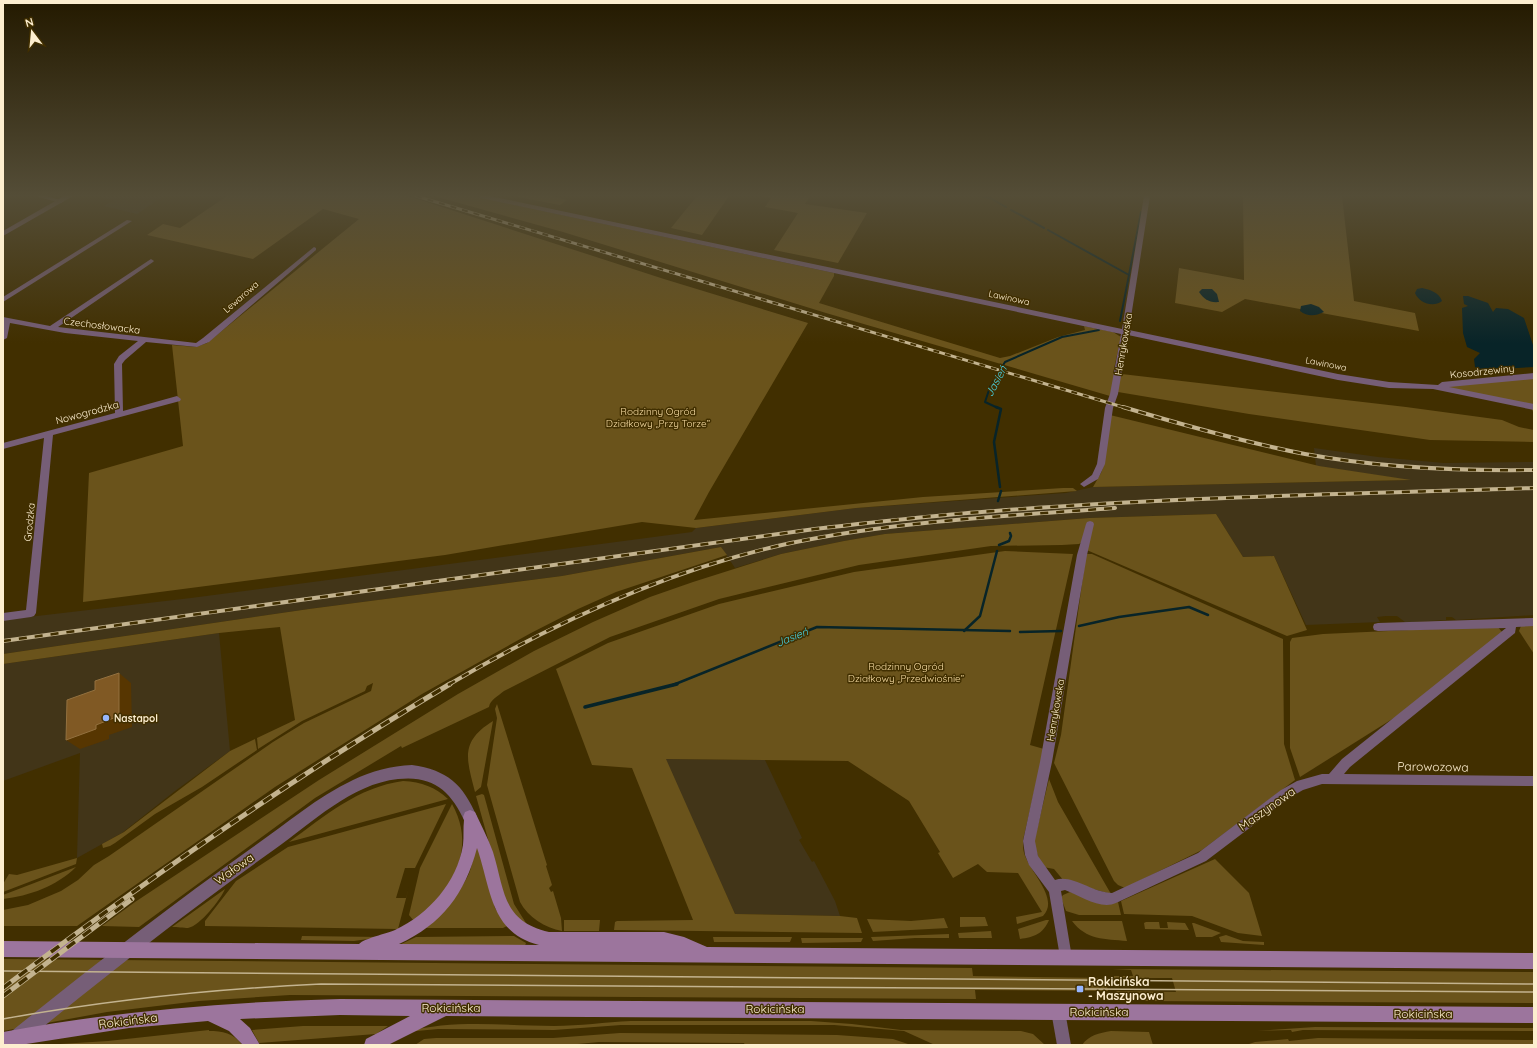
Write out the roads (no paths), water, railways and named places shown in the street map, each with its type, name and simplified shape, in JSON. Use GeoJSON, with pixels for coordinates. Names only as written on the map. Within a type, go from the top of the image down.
{"type":"FeatureCollection","features":[{"type":"Feature","properties":{"kind":"main road"},"geometry":{"type":"LineString","coordinates":[[347,952],[368,948],[398,937],[421,924],[442,905],[457,884],[466,860],[470,840],[470,817]]}},
{"type":"Feature","properties":{"kind":"main road"},"geometry":{"type":"LineString","coordinates":[[470,817],[485,850],[502,909],[510,921],[520,931],[539,939],[549,940],[673,942],[709,955]]}},
{"type":"Feature","properties":{"kind":"main road"},"geometry":{"type":"LineString","coordinates":[[3,949],[1534,961]]}},
{"type":"Feature","properties":{"kind":"main road","name":"Rokicińska"},"geometry":{"type":"LineString","coordinates":[[9,1040],[76,1027],[204,1012],[340,1006],[447,1008],[1534,1014]]}},
{"type":"Feature","properties":{"kind":"main road"},"geometry":{"type":"LineString","coordinates":[[372,1045],[408,1025],[447,1008]]}},
{"type":"Feature","properties":{"kind":"main road"},"geometry":{"type":"LineString","coordinates":[[204,1012],[234,1025],[246,1035],[252,1045]]}},
{"type":"Feature","properties":{"kind":"street"},"geometry":{"type":"LineString","coordinates":[[3,297],[90,245]]}},
{"type":"Feature","properties":{"kind":"street","name":"Lawinowa"},"geometry":{"type":"LineString","coordinates":[[713,245],[1338,377],[1389,385],[1432,386],[1534,407]]}},
{"type":"Feature","properties":{"kind":"street","name":"Henrykowska"},"geometry":{"type":"LineString","coordinates":[[1084,484],[1095,477],[1101,464],[1108,408],[1114,394],[1139,245]]}},
{"type":"Feature","properties":{"kind":"street","name":"Lewarowa"},"geometry":{"type":"LineString","coordinates":[[200,344],[314,249]]}},
{"type":"Feature","properties":{"kind":"street"},"geometry":{"type":"LineString","coordinates":[[52,328],[151,261]]}},
{"type":"Feature","properties":{"kind":"street"},"geometry":{"type":"LineString","coordinates":[[3,300],[10,294]]}},
{"type":"Feature","properties":{"kind":"street"},"geometry":{"type":"LineString","coordinates":[[3,338],[5,319]]}},
{"type":"Feature","properties":{"kind":"street","name":"Czechosłowacka"},"geometry":{"type":"LineString","coordinates":[[5,319],[52,328],[144,340],[200,344]]}},
{"type":"Feature","properties":{"kind":"street"},"geometry":{"type":"LineString","coordinates":[[120,415],[118,364],[122,358],[144,340]]}},
{"type":"Feature","properties":{"kind":"street","name":"Kosodrzewiny"},"geometry":{"type":"LineString","coordinates":[[1432,386],[1534,376]]}},
{"type":"Feature","properties":{"kind":"street","name":"Nowogrodzka"},"geometry":{"type":"LineString","coordinates":[[3,446],[177,399]]}},
{"type":"Feature","properties":{"kind":"street","name":"Grodzka"},"geometry":{"type":"LineString","coordinates":[[3,616],[31,613],[49,434]]}},
{"type":"Feature","properties":{"kind":"street","name":"Henrykowska"},"geometry":{"type":"LineString","coordinates":[[1054,888],[1035,865],[1028,847],[1028,841],[1046,762],[1082,555],[1090,524]]}},
{"type":"Feature","properties":{"kind":"street"},"geometry":{"type":"LineString","coordinates":[[1378,627],[1534,622]]}},
{"type":"Feature","properties":{"kind":"street"},"geometry":{"type":"LineString","coordinates":[[1332,779],[1346,763],[1511,630],[1511,623]]}},
{"type":"Feature","properties":{"kind":"street","name":"Wałowa"},"geometry":{"type":"LineString","coordinates":[[9,1040],[209,887],[330,802],[360,784],[383,775],[411,772],[425,773],[437,777],[457,792],[463,800],[470,817]]}},
{"type":"Feature","properties":{"kind":"street","name":"Maszynowa"},"geometry":{"type":"LineString","coordinates":[[1054,888],[1058,885],[1065,884],[1103,899],[1119,897],[1202,857],[1285,794],[1301,785],[1322,779],[1332,779]]}},
{"type":"Feature","properties":{"kind":"street","name":"Parowozowa"},"geometry":{"type":"LineString","coordinates":[[1332,779],[1534,781]]}},
{"type":"Feature","properties":{"kind":"street"},"geometry":{"type":"LineString","coordinates":[[1054,888],[1066,958]]}},
{"type":"Feature","properties":{"kind":"street"},"geometry":{"type":"LineString","coordinates":[[1058,1011],[1064,1045]]}},
{"type":"Feature","properties":{"kind":"water"},"geometry":{"type":"Polygon","coordinates":[[[1422,288],[1436,293],[1442,301],[1435,304],[1423,302],[1415,293],[1417,289],[1422,288]]]}},
{"type":"Feature","properties":{"kind":"water"},"geometry":{"type":"Polygon","coordinates":[[[1202,289],[1212,289],[1217,294],[1219,302],[1212,302],[1205,299],[1199,292],[1202,289]]]}},
{"type":"Feature","properties":{"kind":"water"},"geometry":{"type":"Polygon","coordinates":[[[1463,296],[1468,296],[1488,303],[1493,312],[1496,308],[1508,309],[1524,318],[1534,348],[1534,367],[1481,370],[1475,367],[1474,359],[1480,353],[1467,347],[1463,333],[1462,308],[1468,306],[1464,304],[1463,296]]]}},
{"type":"Feature","properties":{"kind":"water"},"geometry":{"type":"Polygon","coordinates":[[[1311,304],[1319,307],[1324,312],[1312,315],[1300,311],[1301,306],[1311,304]]]}},
{"type":"Feature","properties":{"kind":"waterway","name":"Jasień"},"geometry":{"type":"LineString","coordinates":[[1075,245],[1129,275]]}},
{"type":"Feature","properties":{"kind":"waterway"},"geometry":{"type":"LineString","coordinates":[[1129,275],[1135,245]]}},
{"type":"Feature","properties":{"kind":"waterway","name":"Jasień"},"geometry":{"type":"LineString","coordinates":[[1120,321],[1129,275]]}},
{"type":"Feature","properties":{"kind":"waterway","name":"Jasień"},"geometry":{"type":"LineString","coordinates":[[998,408],[985,402],[990,387],[1005,362],[1062,337],[1099,330]]}},
{"type":"Feature","properties":{"kind":"waterway","name":"Jasień"},"geometry":{"type":"LineString","coordinates":[[996,407],[1001,409],[994,442],[1000,487]]}},
{"type":"Feature","properties":{"kind":"waterway"},"geometry":{"type":"LineString","coordinates":[[998,501],[1001,491]]}},
{"type":"Feature","properties":{"kind":"waterway"},"geometry":{"type":"LineString","coordinates":[[999,545],[1009,541],[1011,536],[1010,533]]}},
{"type":"Feature","properties":{"kind":"waterway"},"geometry":{"type":"LineString","coordinates":[[965,630],[980,616],[997,551]]}},
{"type":"Feature","properties":{"kind":"waterway"},"geometry":{"type":"LineString","coordinates":[[1079,626],[1119,617],[1189,607],[1208,615]]}},
{"type":"Feature","properties":{"kind":"waterway","name":"Jasień"},"geometry":{"type":"LineString","coordinates":[[673,685],[817,627],[965,630]]}},
{"type":"Feature","properties":{"kind":"waterway","name":"Jasień"},"geometry":{"type":"LineString","coordinates":[[965,630],[1010,631]]}},
{"type":"Feature","properties":{"kind":"waterway"},"geometry":{"type":"LineString","coordinates":[[1020,632],[1061,631]]}},
{"type":"Feature","properties":{"kind":"waterway","name":"Jasień"},"geometry":{"type":"LineString","coordinates":[[673,685],[677,684]]}},
{"type":"Feature","properties":{"kind":"waterway","name":"Jasień"},"geometry":{"type":"LineString","coordinates":[[585,707],[673,685]]}},
{"type":"Feature","properties":{"kind":"tram line"},"geometry":{"type":"LineString","coordinates":[[3,971],[1534,984]]}},
{"type":"Feature","properties":{"kind":"tram line"},"geometry":{"type":"LineString","coordinates":[[3,1019],[82,1006],[161,996],[321,984],[1534,992]]}},
{"type":"Feature","properties":{"kind":"railway"},"geometry":{"type":"LineString","coordinates":[[580,245],[1126,408]]}},
{"type":"Feature","properties":{"kind":"railway"},"geometry":{"type":"LineString","coordinates":[[1123,407],[1236,439],[1334,459],[1419,468],[1534,470]]}},
{"type":"Feature","properties":{"kind":"railway"},"geometry":{"type":"LineString","coordinates":[[3,641],[815,529],[928,517],[1129,502],[1534,488]]}},
{"type":"Feature","properties":{"kind":"railway"},"geometry":{"type":"LineString","coordinates":[[448,685],[488,662],[571,619],[614,600],[701,567],[746,554],[791,543],[871,529],[952,520],[1115,508]]}},
{"type":"Feature","properties":{"kind":"railway"},"geometry":{"type":"LineString","coordinates":[[3,988],[112,907],[222,830],[335,755],[450,684]]}},
{"type":"Feature","properties":{"kind":"railway"},"geometry":{"type":"LineString","coordinates":[[3,996],[132,899]]}},
{"type":"Feature","properties":{"kind":"place","name":"Nastapol"},"geometry":{"type":"Point","coordinates":[106,718]}},
{"type":"Feature","properties":{"kind":"place","name":"Rokicińska - Maszynowa"},"geometry":{"type":"Point","coordinates":[1080,989]}},
{"type":"Feature","properties":{"kind":"park label","name":"Rodzinny Ogród Działkowy „Przy Torze”"},"geometry":{"type":"Point","coordinates":[658,416]}},
{"type":"Feature","properties":{"kind":"park label","name":"Rodzinny Ogród Działkowy „Przedwiośnie”"},"geometry":{"type":"Point","coordinates":[906,672]}}]}
